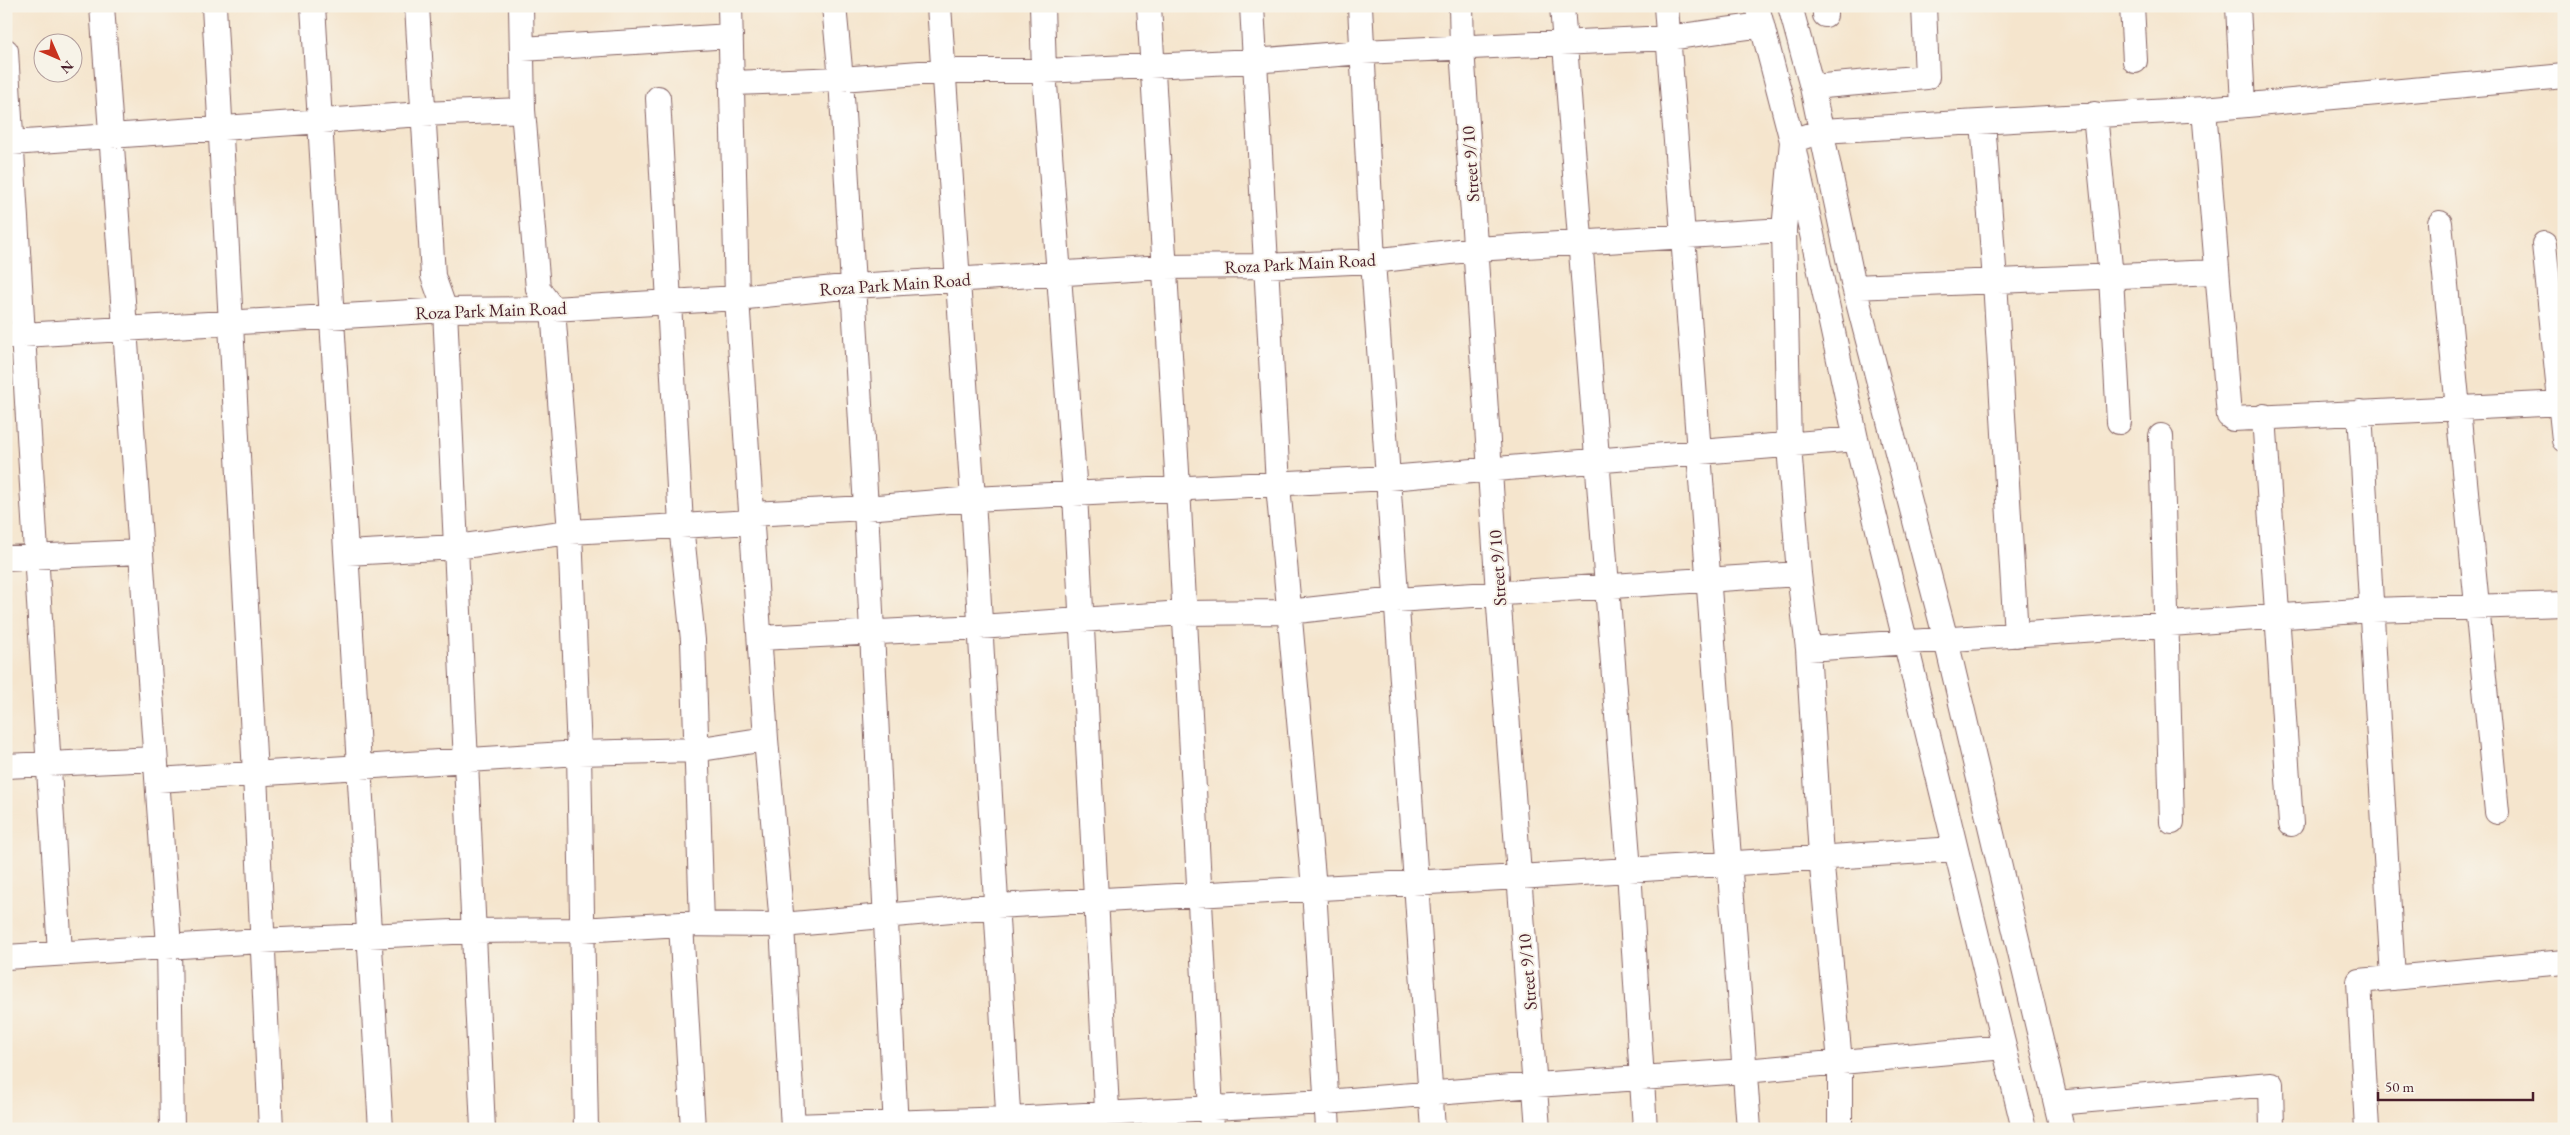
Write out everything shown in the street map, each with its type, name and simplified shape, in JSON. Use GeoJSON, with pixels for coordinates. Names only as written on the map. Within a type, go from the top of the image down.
{"type":"FeatureCollection","features":[{"type":"Feature","properties":{"kind":"street"},"geometry":{"type":"LineString","coordinates":[[102,6],[169,946],[172,1129]]}},
{"type":"Feature","properties":{"kind":"street"},"geometry":{"type":"LineString","coordinates":[[214,6],[255,774],[261,941],[271,1129]]}},
{"type":"Feature","properties":{"kind":"street"},"geometry":{"type":"LineString","coordinates":[[313,6],[361,767],[381,1129]]}},
{"type":"Feature","properties":{"kind":"street"},"geometry":{"type":"LineString","coordinates":[[417,6],[433,276],[445,310],[483,1129]]}},
{"type":"Feature","properties":{"kind":"street"},"geometry":{"type":"LineString","coordinates":[[521,6],[523,110],[538,289],[553,309],[570,532],[579,753],[580,930],[586,1129]]}},
{"type":"Feature","properties":{"kind":"street"},"geometry":{"type":"LineString","coordinates":[[730,6],[738,298],[766,739],[782,925],[793,1128],[1211,1118],[1326,1102],[1745,1071],[2004,1047]]}},
{"type":"Feature","properties":{"kind":"street"},"geometry":{"type":"LineString","coordinates":[[834,6],[841,80],[854,286],[896,1126]]}},
{"type":"Feature","properties":{"kind":"street"},"geometry":{"type":"LineString","coordinates":[[940,6],[946,71],[973,499],[1009,1124]]}},
{"type":"Feature","properties":{"kind":"street"},"geometry":{"type":"LineString","coordinates":[[1042,6],[1044,71],[1075,494],[1107,1121]]}},
{"type":"Feature","properties":{"kind":"street"},"geometry":{"type":"LineString","coordinates":[[1149,6],[1178,488],[1183,613],[1211,1118]]}},
{"type":"Feature","properties":{"kind":"street"},"geometry":{"type":"LineString","coordinates":[[1252,6],[1278,485],[1314,888],[1328,1129]]}},
{"type":"Feature","properties":{"kind":"street"},"geometry":{"type":"LineString","coordinates":[[1360,6],[1373,261],[1433,1129]]}},
{"type":"Feature","properties":{"kind":"street","name":"Street 9/10"},"geometry":{"type":"LineString","coordinates":[[1461,6],[1462,48],[1498,592],[1538,1129]]}},
{"type":"Feature","properties":{"kind":"street"},"geometry":{"type":"LineString","coordinates":[[1562,6],[1629,870],[1645,1129]]}},
{"type":"Feature","properties":{"kind":"street"},"geometry":{"type":"LineString","coordinates":[[1666,6],[1749,1129]]}},
{"type":"Feature","properties":{"kind":"street"},"geometry":{"type":"LineString","coordinates":[[1790,6],[1812,87],[1854,287],[1946,640],[2062,1129]]}},
{"type":"Feature","properties":{"kind":"street"},"geometry":{"type":"LineString","coordinates":[[1812,87],[1928,77],[1924,6]]}},
{"type":"Feature","properties":{"kind":"street"},"geometry":{"type":"LineString","coordinates":[[2132,6],[2135,61]]}},
{"type":"Feature","properties":{"kind":"street"},"geometry":{"type":"LineString","coordinates":[[2238,6],[2243,105]]}},
{"type":"Feature","properties":{"kind":"street"},"geometry":{"type":"LineString","coordinates":[[733,83],[841,80],[946,71],[1044,71],[1254,62],[1362,52],[1668,38],[1759,16],[1792,141],[1856,440],[2024,1129]]}},
{"type":"Feature","properties":{"kind":"street"},"geometry":{"type":"LineString","coordinates":[[522,49],[731,36]]}},
{"type":"Feature","properties":{"kind":"street"},"geometry":{"type":"LineString","coordinates":[[6,50],[12,144],[15,336],[36,557],[60,953]]}},
{"type":"Feature","properties":{"kind":"street"},"geometry":{"type":"LineString","coordinates":[[1792,141],[1821,131],[2204,109],[2564,76]]}},
{"type":"Feature","properties":{"kind":"street"},"geometry":{"type":"LineString","coordinates":[[658,98],[681,525],[692,640],[695,750],[691,924],[693,1129]]}},
{"type":"Feature","properties":{"kind":"street"},"geometry":{"type":"LineString","coordinates":[[2204,109],[2227,412],[2232,419],[2562,403]]}},
{"type":"Feature","properties":{"kind":"street"},"geometry":{"type":"LineString","coordinates":[[12,144],[422,114],[523,110]]}},
{"type":"Feature","properties":{"kind":"street"},"geometry":{"type":"LineString","coordinates":[[2095,114],[2111,276],[2119,422]]}},
{"type":"Feature","properties":{"kind":"street"},"geometry":{"type":"LineString","coordinates":[[1983,122],[1995,281],[2016,635]]}},
{"type":"Feature","properties":{"kind":"street"},"geometry":{"type":"LineString","coordinates":[[1792,141],[1784,230],[1789,446],[1799,574],[1808,649],[1821,856],[1840,1062],[1840,1129]]}},
{"type":"Feature","properties":{"kind":"street"},"geometry":{"type":"LineString","coordinates":[[2440,223],[2497,812]]}},
{"type":"Feature","properties":{"kind":"street","name":"Roza Park Main Road"},"geometry":{"type":"LineString","coordinates":[[15,336],[445,310],[553,309],[668,300],[738,298],[854,286],[1164,267],[1265,266],[1373,261],[1476,249],[1784,230]]}},
{"type":"Feature","properties":{"kind":"street"},"geometry":{"type":"LineString","coordinates":[[2544,244],[2562,403],[2564,440]]}},
{"type":"Feature","properties":{"kind":"street"},"geometry":{"type":"LineString","coordinates":[[1854,287],[2216,272]]}},
{"type":"Feature","properties":{"kind":"street"},"geometry":{"type":"LineString","coordinates":[[2360,412],[2393,978]]}},
{"type":"Feature","properties":{"kind":"street"},"geometry":{"type":"LineString","coordinates":[[2264,416],[2291,824]]}},
{"type":"Feature","properties":{"kind":"street"},"geometry":{"type":"LineString","coordinates":[[2161,436],[2168,624],[2172,822]]}},
{"type":"Feature","properties":{"kind":"street"},"geometry":{"type":"LineString","coordinates":[[346,553],[456,547],[570,532],[681,525],[973,499],[1389,478],[1856,440]]}},
{"type":"Feature","properties":{"kind":"street"},"geometry":{"type":"LineString","coordinates":[[6,558],[140,552]]}},
{"type":"Feature","properties":{"kind":"street"},"geometry":{"type":"LineString","coordinates":[[760,638],[979,627],[1183,613],[1288,612],[1396,600],[1498,592],[1799,574]]}},
{"type":"Feature","properties":{"kind":"street"},"geometry":{"type":"LineString","coordinates":[[1808,649],[1906,644],[2372,610],[2564,604]]}},
{"type":"Feature","properties":{"kind":"street"},"geometry":{"type":"LineString","coordinates":[[6,766],[48,764],[255,774],[579,753],[695,750],[766,739]]}},
{"type":"Feature","properties":{"kind":"street"},"geometry":{"type":"LineString","coordinates":[[6,957],[169,946],[474,931],[580,930],[691,924],[782,925],[996,906],[1519,877],[1728,864],[1821,856],[1955,850]]}},
{"type":"Feature","properties":{"kind":"street"},"geometry":{"type":"LineString","coordinates":[[2367,1129],[2359,981],[2564,962]]}},
{"type":"Feature","properties":{"kind":"street"},"geometry":{"type":"LineString","coordinates":[[2057,1104],[2271,1084],[2272,1129]]}}]}
